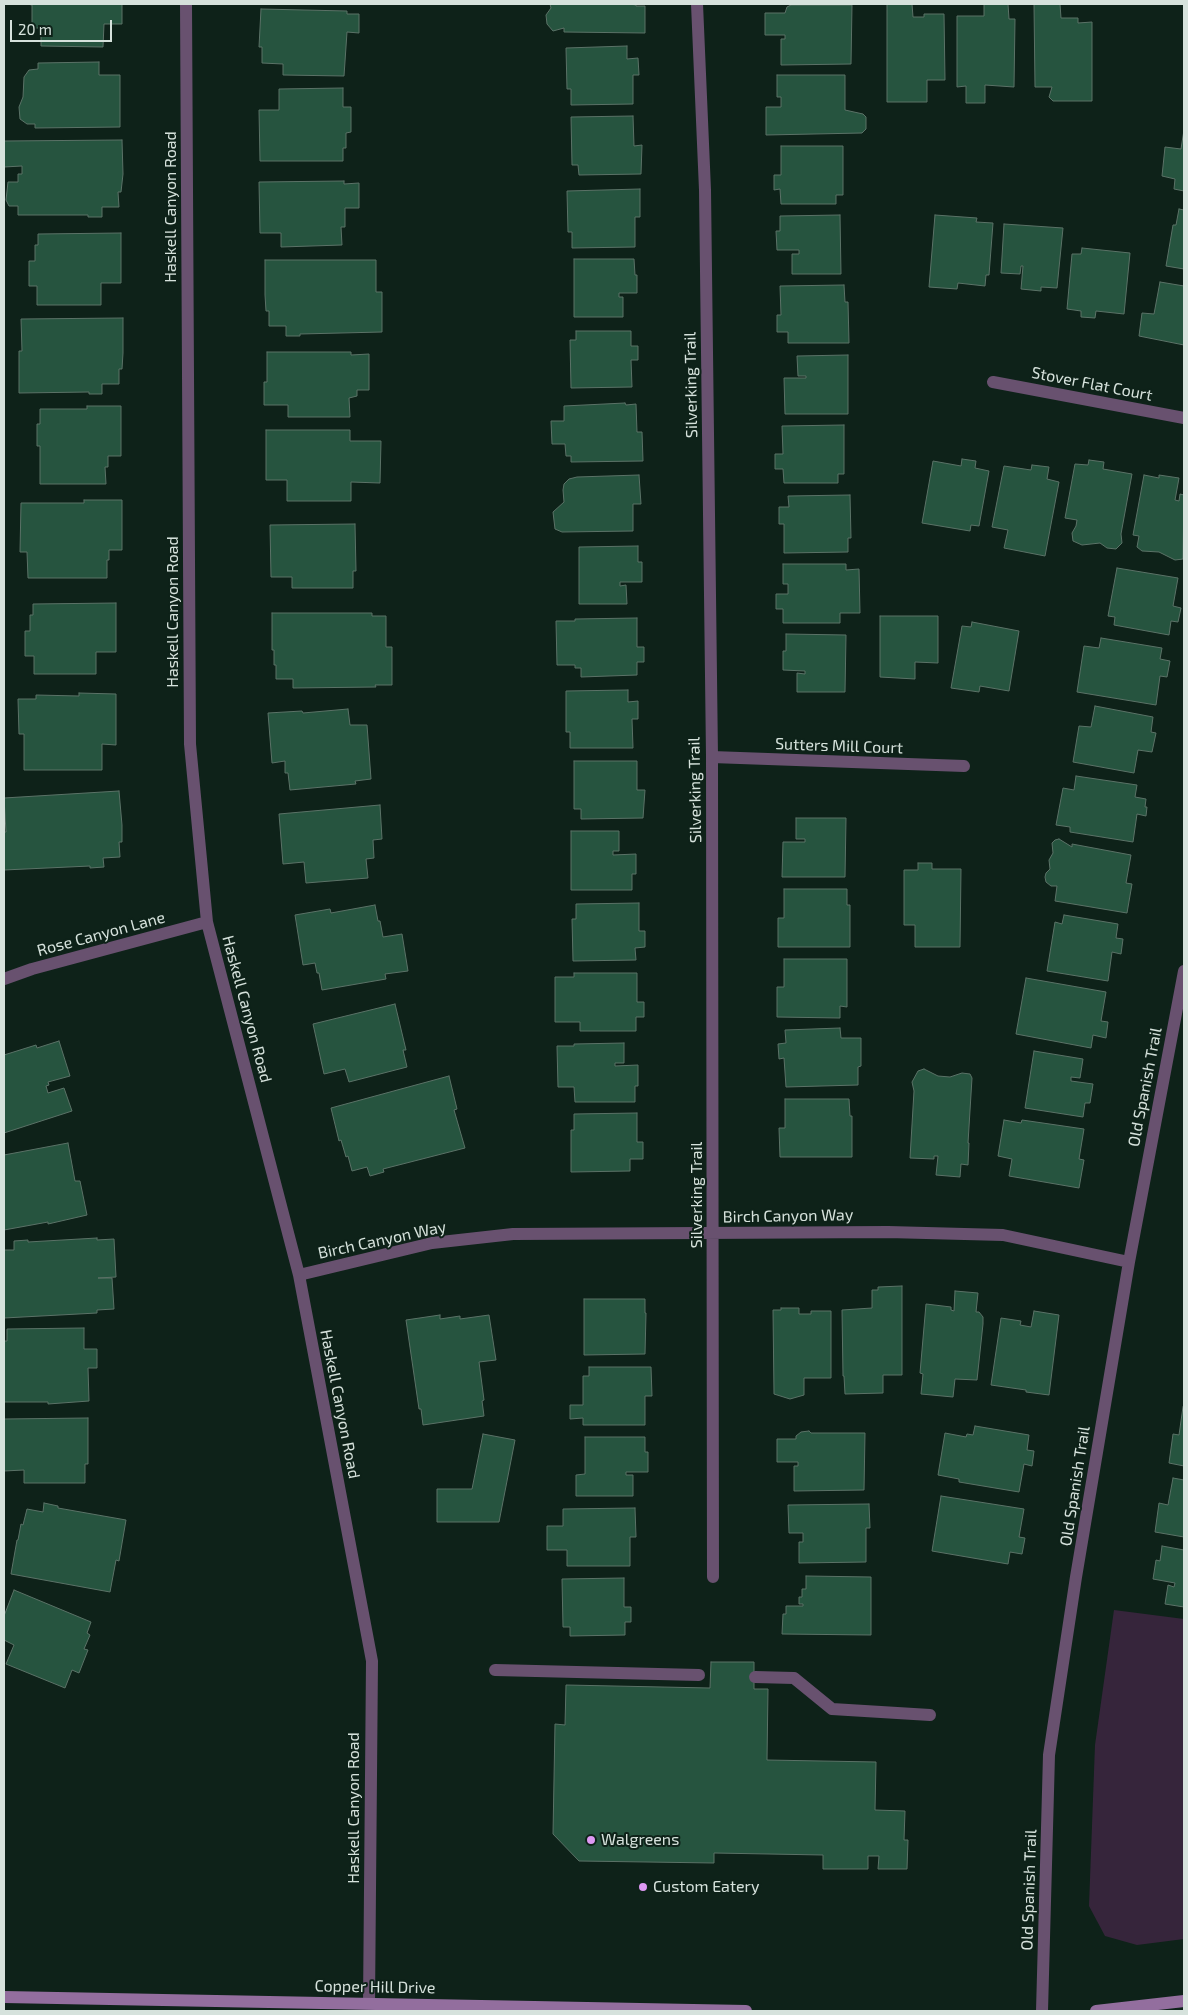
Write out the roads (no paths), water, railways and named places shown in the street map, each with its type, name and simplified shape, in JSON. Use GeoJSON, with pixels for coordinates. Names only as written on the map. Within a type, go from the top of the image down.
{"type":"FeatureCollection","features":[{"type":"Feature","properties":{"kind":"main road","name":"Copper Hill Drive"},"geometry":{"type":"LineString","coordinates":[[4,1997],[369,2007],[746,2011]]}},
{"type":"Feature","properties":{"kind":"main road"},"geometry":{"type":"LineString","coordinates":[[1096,2011],[1184,2000]]}},
{"type":"Feature","properties":{"kind":"street","name":"Haskell Canyon Road"},"geometry":{"type":"LineString","coordinates":[[186,4],[190,744],[207,922],[299,1275],[372,1661],[369,2007]]}},
{"type":"Feature","properties":{"kind":"street","name":"Silverking Trail"},"geometry":{"type":"LineString","coordinates":[[698,4],[705,190],[712,757],[713,1577]]}},
{"type":"Feature","properties":{"kind":"street","name":"Stover Flat Court"},"geometry":{"type":"LineString","coordinates":[[993,382],[1184,418]]}},
{"type":"Feature","properties":{"kind":"street","name":"Sutters Mill Court"},"geometry":{"type":"LineString","coordinates":[[712,757],[964,766]]}},
{"type":"Feature","properties":{"kind":"street","name":"Rose Canyon Lane"},"geometry":{"type":"LineString","coordinates":[[4,979],[32,969],[207,922]]}},
{"type":"Feature","properties":{"kind":"street","name":"Old Spanish Trail"},"geometry":{"type":"LineString","coordinates":[[1042,2011],[1049,1756],[1076,1577],[1128,1262],[1184,970]]}},
{"type":"Feature","properties":{"kind":"street","name":"Birch Canyon Way"},"geometry":{"type":"LineString","coordinates":[[299,1275],[432,1243],[514,1234],[888,1232],[1003,1235],[1128,1262]]}},
{"type":"Feature","properties":{"kind":"street"},"geometry":{"type":"LineString","coordinates":[[495,1670],[699,1675]]}},
{"type":"Feature","properties":{"kind":"street"},"geometry":{"type":"LineString","coordinates":[[756,1677],[794,1678],[832,1709],[930,1715]]}},
{"type":"Feature","properties":{"kind":"place","name":"Walgreens"},"geometry":{"type":"Point","coordinates":[591,1840]}},
{"type":"Feature","properties":{"kind":"place","name":"Custom Eatery"},"geometry":{"type":"Point","coordinates":[643,1887]}}]}
